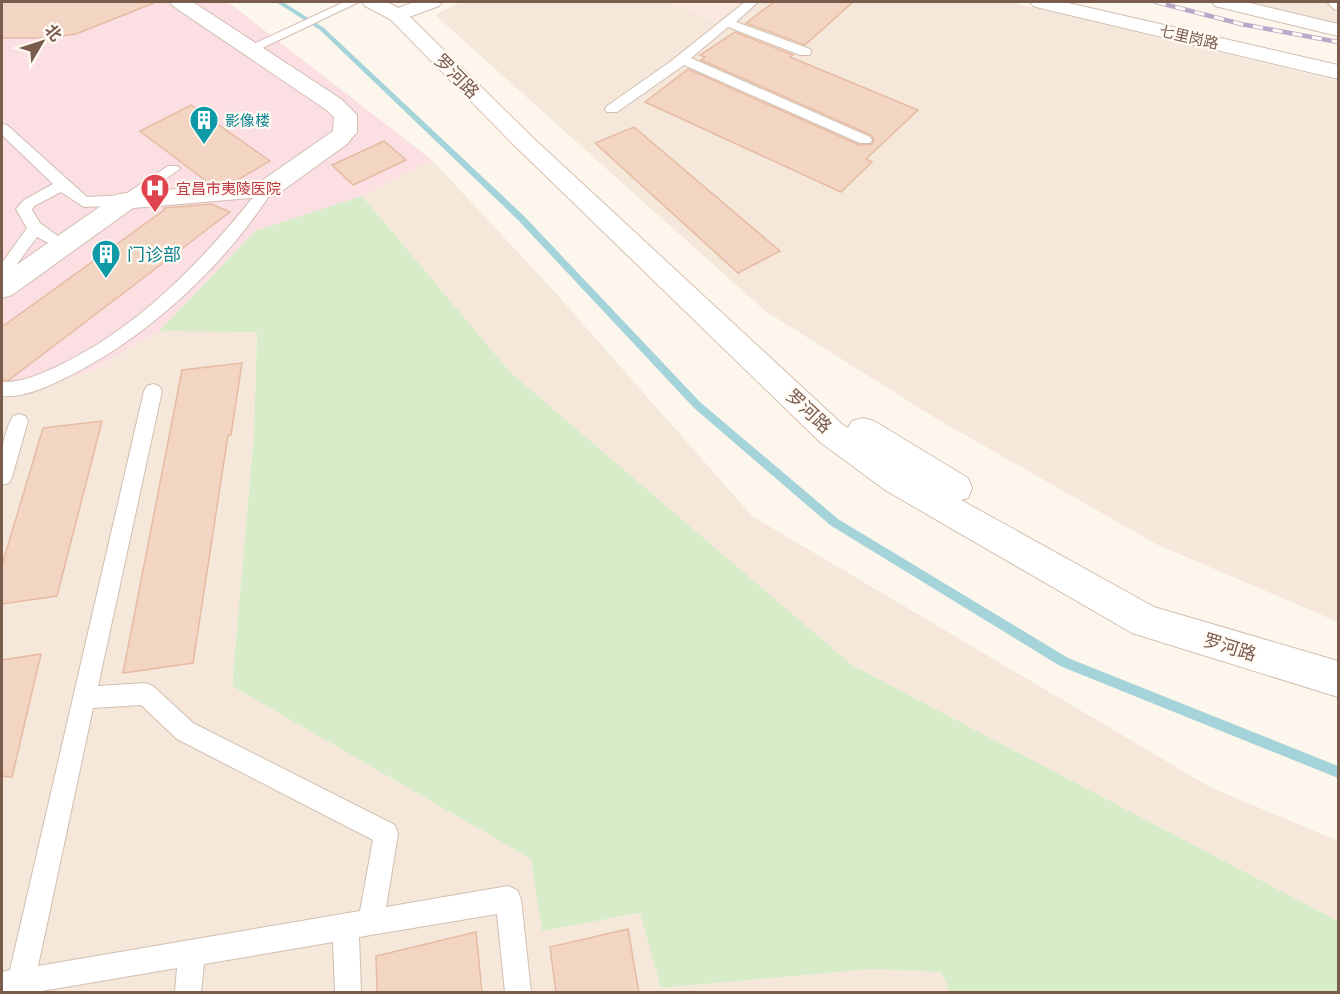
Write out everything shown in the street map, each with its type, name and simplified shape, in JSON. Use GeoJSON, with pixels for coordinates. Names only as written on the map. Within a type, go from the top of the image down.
{"type":"FeatureCollection","features":[{"type":"Feature","properties":{"kind":"street"},"geometry":{"type":"LineString","coordinates":[[2,288],[127,200],[266,190],[331,147],[345,132],[345,115],[333,104],[180,2]]}},
{"type":"Feature","properties":{"kind":"street","name":"七里岗路"},"geometry":{"type":"LineString","coordinates":[[1040,2],[1338,72]]}},
{"type":"Feature","properties":{"kind":"street"},"geometry":{"type":"LineString","coordinates":[[1222,2],[1338,30]]}},
{"type":"Feature","properties":{"kind":"street","name":"罗河路"},"geometry":{"type":"LineString","coordinates":[[402,6],[523,141],[831,433],[897,480],[1144,621],[1338,679]]}},
{"type":"Feature","properties":{"kind":"lane"},"geometry":{"type":"LineString","coordinates":[[251,48],[353,2]]}},
{"type":"Feature","properties":{"kind":"lane"},"geometry":{"type":"LineString","coordinates":[[612,108],[682,59],[752,2]]}},
{"type":"Feature","properties":{"kind":"lane"},"geometry":{"type":"LineString","coordinates":[[1332,2],[1338,6]]}},
{"type":"Feature","properties":{"kind":"lane"},"geometry":{"type":"LineString","coordinates":[[728,23],[805,52]]}},
{"type":"Feature","properties":{"kind":"lane"},"geometry":{"type":"LineString","coordinates":[[682,59],[865,140]]}},
{"type":"Feature","properties":{"kind":"lane"},"geometry":{"type":"LineString","coordinates":[[2,128],[84,202],[127,200],[172,169]]}},
{"type":"Feature","properties":{"kind":"lane"},"geometry":{"type":"LineString","coordinates":[[62,244],[34,229],[24,209],[28,202],[63,185]]}},
{"type":"Feature","properties":{"kind":"lane"},"geometry":{"type":"LineString","coordinates":[[2,389],[9,390],[33,384],[74,368],[143,321],[244,221],[266,190]]}},
{"type":"Feature","properties":{"kind":"lane"},"geometry":{"type":"LineString","coordinates":[[2,279],[10,262],[34,229]]}},
{"type":"Feature","properties":{"kind":"lane"},"geometry":{"type":"LineString","coordinates":[[153,392],[84,698],[11,983],[48,985],[192,952],[508,899],[518,993]]}},
{"type":"Feature","properties":{"kind":"lane"},"geometry":{"type":"LineString","coordinates":[[2,477],[19,420]]}},
{"type":"Feature","properties":{"kind":"lane"},"geometry":{"type":"LineString","coordinates":[[84,698],[145,694],[185,731],[386,834],[358,924],[348,993]]}},
{"type":"Feature","properties":{"kind":"lane"},"geometry":{"type":"LineString","coordinates":[[188,993],[192,952]]}},
{"type":"Feature","properties":{"kind":"shaded area","name":"宜昌市夷陵医院"},"geometry":{"type":"Polygon","coordinates":[[[2,2],[228,2],[432,160],[362,196],[255,231],[159,331],[95,369],[15,398],[2,397],[2,2]]]}},
{"type":"Feature","properties":{"kind":"shaded area"},"geometry":{"type":"Polygon","coordinates":[[[460,2],[667,2],[716,21],[737,2],[1011,2],[1338,81],[1338,622],[1156,544],[937,419],[765,311],[435,15],[460,2]]]}},
{"type":"Feature","properties":{"kind":"shaded area"},"geometry":{"type":"Polygon","coordinates":[[[667,2],[737,2],[716,21],[667,2]]]}},
{"type":"Feature","properties":{"kind":"shaded area"},"geometry":{"type":"Polygon","coordinates":[[[1245,2],[1338,2],[1338,23],[1245,2]]]}},
{"type":"Feature","properties":{"kind":"shaded area"},"geometry":{"type":"Polygon","coordinates":[[[432,160],[553,290],[752,516],[1210,787],[1338,841],[1338,921],[852,665],[511,373],[362,196],[432,160]]]}},
{"type":"Feature","properties":{"kind":"shaded area"},"geometry":{"type":"Polygon","coordinates":[[[159,331],[257,331],[254,434],[232,686],[531,859],[542,931],[641,913],[661,988],[872,969],[942,972],[950,992],[2,992],[2,397],[15,398],[95,369],[159,331]]]}},
{"type":"Feature","properties":{"kind":"green space"},"geometry":{"type":"Polygon","coordinates":[[[362,196],[511,373],[852,665],[1338,921],[1338,992],[950,992],[941,972],[872,969],[661,988],[640,913],[542,931],[531,859],[232,686],[254,434],[257,332],[159,331],[255,231],[362,196]]]}},
{"type":"Feature","properties":{"kind":"building"},"geometry":{"type":"Polygon","coordinates":[[[2,2],[154,3],[76,34],[48,38],[2,38],[2,2]]]}},
{"type":"Feature","properties":{"kind":"building"},"geometry":{"type":"Polygon","coordinates":[[[774,2],[853,2],[805,45],[746,23],[774,2]]]}},
{"type":"Feature","properties":{"kind":"building"},"geometry":{"type":"Polygon","coordinates":[[[735,32],[918,110],[866,159],[872,162],[841,192],[645,102],[688,69],[859,145],[872,144],[874,139],[871,135],[701,60],[705,57],[700,55],[735,32]]]}},
{"type":"Feature","properties":{"kind":"building","name":"影像楼"},"geometry":{"type":"Polygon","coordinates":[[[191,105],[270,161],[234,182],[210,184],[140,131],[191,105]]]}},
{"type":"Feature","properties":{"kind":"building"},"geometry":{"type":"Polygon","coordinates":[[[634,127],[780,251],[738,273],[595,143],[634,127]]]}},
{"type":"Feature","properties":{"kind":"building"},"geometry":{"type":"Polygon","coordinates":[[[384,141],[406,160],[353,185],[332,165],[384,141]]]}},
{"type":"Feature","properties":{"kind":"building","name":"门诊部"},"geometry":{"type":"Polygon","coordinates":[[[211,204],[230,212],[9,380],[2,380],[2,327],[164,208],[211,204]]]}},
{"type":"Feature","properties":{"kind":"building"},"geometry":{"type":"Polygon","coordinates":[[[242,363],[231,435],[228,435],[193,663],[123,673],[182,370],[242,363]]]}},
{"type":"Feature","properties":{"kind":"building"},"geometry":{"type":"Polygon","coordinates":[[[102,421],[57,596],[2,604],[2,565],[43,428],[102,421]]]}},
{"type":"Feature","properties":{"kind":"building"},"geometry":{"type":"Polygon","coordinates":[[[41,654],[12,777],[2,776],[2,660],[41,654]]]}},
{"type":"Feature","properties":{"kind":"building"},"geometry":{"type":"Polygon","coordinates":[[[628,929],[639,993],[556,993],[550,947],[628,929]]]}},
{"type":"Feature","properties":{"kind":"building"},"geometry":{"type":"Polygon","coordinates":[[[476,932],[482,993],[377,993],[376,956],[476,932]]]}},
{"type":"Feature","properties":{"kind":"waterway"},"geometry":{"type":"LineString","coordinates":[[279,2],[322,29],[521,218],[697,405],[834,522],[1064,662],[1338,772]]}},
{"type":"Feature","properties":{"kind":"railway"},"geometry":{"type":"LineString","coordinates":[[1156,2],[1241,24],[1338,42]]}},
{"type":"Feature","properties":{"kind":"place","name":"影像楼"},"geometry":{"type":"Point","coordinates":[204,146]}},
{"type":"Feature","properties":{"kind":"place","name":"宜昌市夷陵医院"},"geometry":{"type":"Point","coordinates":[155,214]}},
{"type":"Feature","properties":{"kind":"place","name":"门诊部"},"geometry":{"type":"Point","coordinates":[106,280]}}]}
